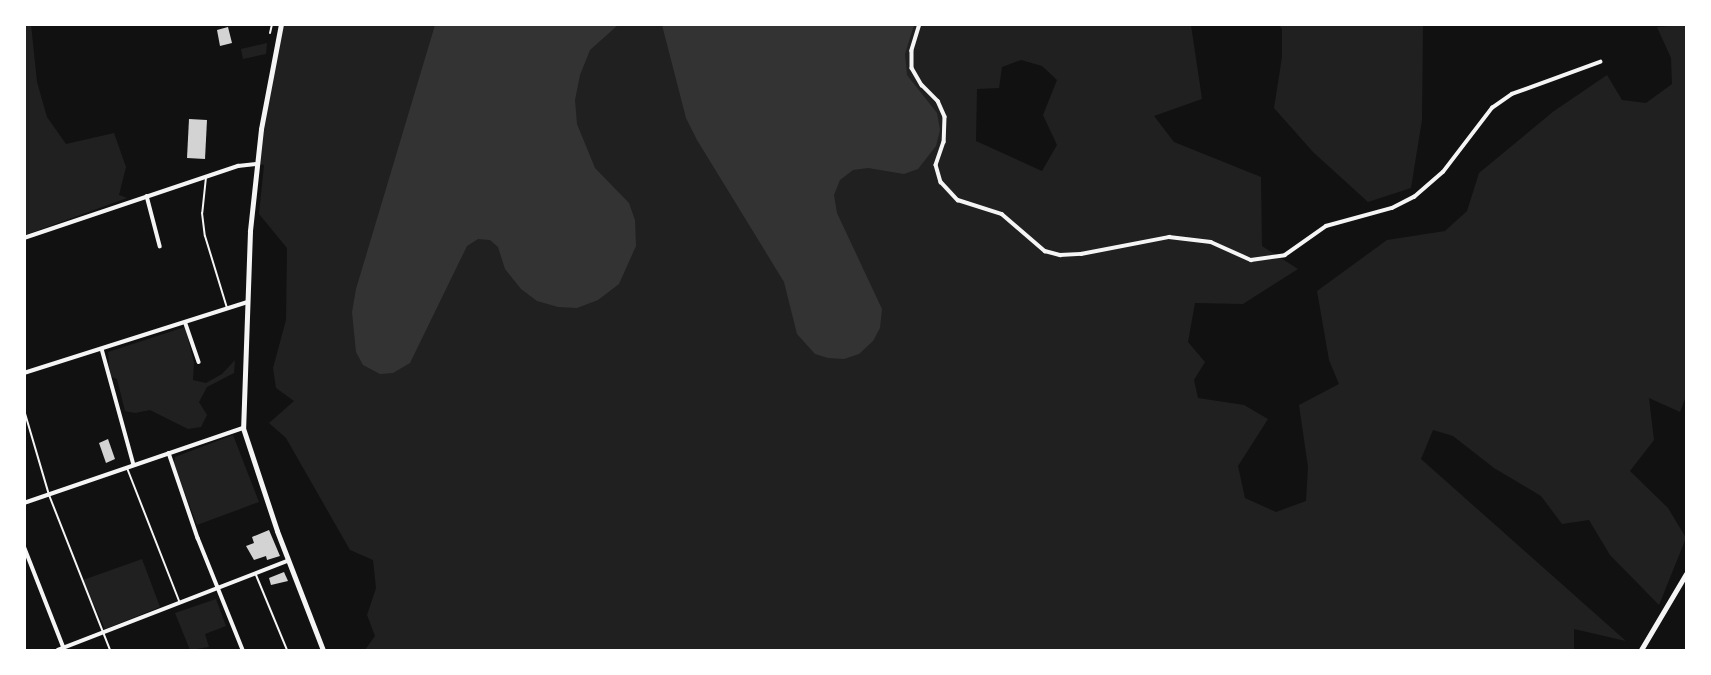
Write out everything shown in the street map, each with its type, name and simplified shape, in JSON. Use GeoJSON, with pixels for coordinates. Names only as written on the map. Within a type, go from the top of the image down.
{"type":"FeatureCollection","features":[{"type":"Feature","properties":{"kind":"main road"},"geometry":{"type":"LineString","coordinates":[[281,24],[257,164],[243,428],[323,650]]}},
{"type":"Feature","properties":{"kind":"street"},"geometry":{"type":"LineString","coordinates":[[920,24],[912,51],[912,68],[922,85],[938,101],[945,117],[944,142],[936,164],[941,182],[958,200],[1002,214],[1045,250],[1060,255],[1081,254],[1169,237],[1210,243],[1251,260],[1285,255],[1326,226],[1392,208],[1414,197],[1443,172],[1492,108],[1512,94],[1600,62]]}},
{"type":"Feature","properties":{"kind":"street"},"geometry":{"type":"LineString","coordinates":[[24,238],[206,176],[238,166],[257,164]]}},
{"type":"Feature","properties":{"kind":"street"},"geometry":{"type":"LineString","coordinates":[[147,196],[160,246]]}},
{"type":"Feature","properties":{"kind":"street"},"geometry":{"type":"LineString","coordinates":[[24,373],[186,324],[248,302]]}},
{"type":"Feature","properties":{"kind":"street"},"geometry":{"type":"LineString","coordinates":[[186,324],[199,362]]}},
{"type":"Feature","properties":{"kind":"street"},"geometry":{"type":"LineString","coordinates":[[102,349],[134,465]]}},
{"type":"Feature","properties":{"kind":"street"},"geometry":{"type":"LineString","coordinates":[[24,503],[243,428]]}},
{"type":"Feature","properties":{"kind":"street"},"geometry":{"type":"LineString","coordinates":[[169,453],[185,505],[243,650]]}},
{"type":"Feature","properties":{"kind":"street"},"geometry":{"type":"LineString","coordinates":[[24,546],[65,649]]}},
{"type":"Feature","properties":{"kind":"street"},"geometry":{"type":"LineString","coordinates":[[58,650],[289,561]]}},
{"type":"Feature","properties":{"kind":"street"},"geometry":{"type":"LineString","coordinates":[[1641,650],[1686,574]]}},
{"type":"Feature","properties":{"kind":"lane"},"geometry":{"type":"LineString","coordinates":[[206,176],[202,213],[205,236],[228,309]]}},
{"type":"Feature","properties":{"kind":"lane"},"geometry":{"type":"LineString","coordinates":[[24,410],[49,495],[110,650]]}},
{"type":"Feature","properties":{"kind":"lane"},"geometry":{"type":"LineString","coordinates":[[127,467],[180,603]]}},
{"type":"Feature","properties":{"kind":"lane"},"geometry":{"type":"LineString","coordinates":[[256,574],[287,650]]}},
{"type":"Feature","properties":{"kind":"path"},"geometry":{"type":"LineString","coordinates":[[270,33],[272,24]]}},
{"type":"Feature","properties":{"kind":"shaded area"},"geometry":{"type":"Polygon","coordinates":[[[31,24],[37,82],[47,117],[66,144],[114,133],[126,167],[119,195],[127,198],[25,235],[24,25],[31,24]]]}},
{"type":"Feature","properties":{"kind":"shaded area"},"geometry":{"type":"Polygon","coordinates":[[[281,25],[1191,25],[1202,99],[1154,116],[1174,142],[1261,177],[1262,246],[1298,269],[1243,304],[1195,303],[1188,342],[1205,362],[1194,380],[1198,398],[1244,405],[1268,419],[1238,466],[1245,498],[1276,512],[1306,501],[1308,467],[1299,405],[1339,384],[1329,360],[1317,291],[1387,240],[1445,231],[1467,211],[1479,173],[1554,111],[1607,75],[1622,100],[1646,103],[1672,84],[1671,58],[1657,27],[1686,25],[1686,396],[1680,412],[1649,398],[1654,440],[1630,471],[1668,508],[1686,538],[1659,605],[1610,555],[1589,520],[1562,524],[1541,496],[1494,468],[1453,436],[1433,430],[1421,459],[1626,641],[1574,629],[1574,650],[365,650],[375,636],[367,615],[376,588],[373,560],[350,550],[286,438],[269,423],[294,401],[276,388],[273,368],[286,320],[287,248],[259,214],[264,165],[257,164],[281,25]],[[1021,60],[1002,67],[999,88],[977,89],[976,141],[1042,171],[1057,145],[1043,115],[1057,80],[1042,66],[1021,60]]]}},
{"type":"Feature","properties":{"kind":"shaded area"},"geometry":{"type":"Polygon","coordinates":[[[435,25],[618,25],[590,50],[580,75],[575,100],[577,124],[595,168],[629,203],[635,220],[636,246],[619,284],[598,300],[577,308],[558,307],[537,301],[521,289],[505,269],[498,247],[490,240],[478,239],[467,246],[410,363],[393,373],[380,374],[363,365],[356,352],[352,312],[356,289],[435,25]]]}},
{"type":"Feature","properties":{"kind":"shaded area"},"geometry":{"type":"Polygon","coordinates":[[[662,25],[914,25],[905,54],[907,75],[937,113],[940,130],[936,146],[918,169],[904,174],[868,168],[853,170],[840,180],[834,195],[837,213],[882,309],[880,328],[873,341],[859,354],[844,359],[815,354],[797,334],[784,282],[686,118],[662,25]]]}},
{"type":"Feature","properties":{"kind":"shaded area"},"geometry":{"type":"Polygon","coordinates":[[[1279,25],[1423,25],[1422,120],[1411,188],[1368,202],[1313,152],[1274,108],[1282,57],[1282,29],[1279,25]]]}},
{"type":"Feature","properties":{"kind":"shaded area"},"geometry":{"type":"Polygon","coordinates":[[[267,43],[266,54],[243,59],[241,49],[267,43]]]}},
{"type":"Feature","properties":{"kind":"shaded area"},"geometry":{"type":"Polygon","coordinates":[[[185,327],[194,363],[193,380],[206,383],[222,374],[235,360],[234,373],[207,387],[199,402],[207,415],[201,427],[188,429],[150,410],[135,413],[125,411],[117,379],[110,376],[108,352],[185,327]]]}},
{"type":"Feature","properties":{"kind":"shaded area"},"geometry":{"type":"Polygon","coordinates":[[[233,435],[259,502],[197,525],[174,464],[175,457],[233,435]]]}},
{"type":"Feature","properties":{"kind":"shaded area"},"geometry":{"type":"Polygon","coordinates":[[[142,559],[160,607],[105,629],[83,580],[142,559]]]}},
{"type":"Feature","properties":{"kind":"shaded area"},"geometry":{"type":"Polygon","coordinates":[[[216,599],[226,626],[205,634],[209,647],[190,650],[175,613],[216,599]]]}},
{"type":"Feature","properties":{"kind":"building"},"geometry":{"type":"Polygon","coordinates":[[[228,27],[232,43],[220,46],[217,30],[228,27]]]}},
{"type":"Feature","properties":{"kind":"building"},"geometry":{"type":"Polygon","coordinates":[[[189,119],[207,120],[205,159],[187,158],[189,119]]]}},
{"type":"Feature","properties":{"kind":"building"},"geometry":{"type":"Polygon","coordinates":[[[108,439],[115,459],[106,463],[99,443],[108,439]]]}},
{"type":"Feature","properties":{"kind":"building"},"geometry":{"type":"Polygon","coordinates":[[[269,530],[280,556],[267,560],[266,556],[254,560],[246,546],[254,543],[252,537],[269,530]]]}},
{"type":"Feature","properties":{"kind":"building"},"geometry":{"type":"Polygon","coordinates":[[[284,572],[288,581],[271,585],[269,578],[284,572]]]}}]}
